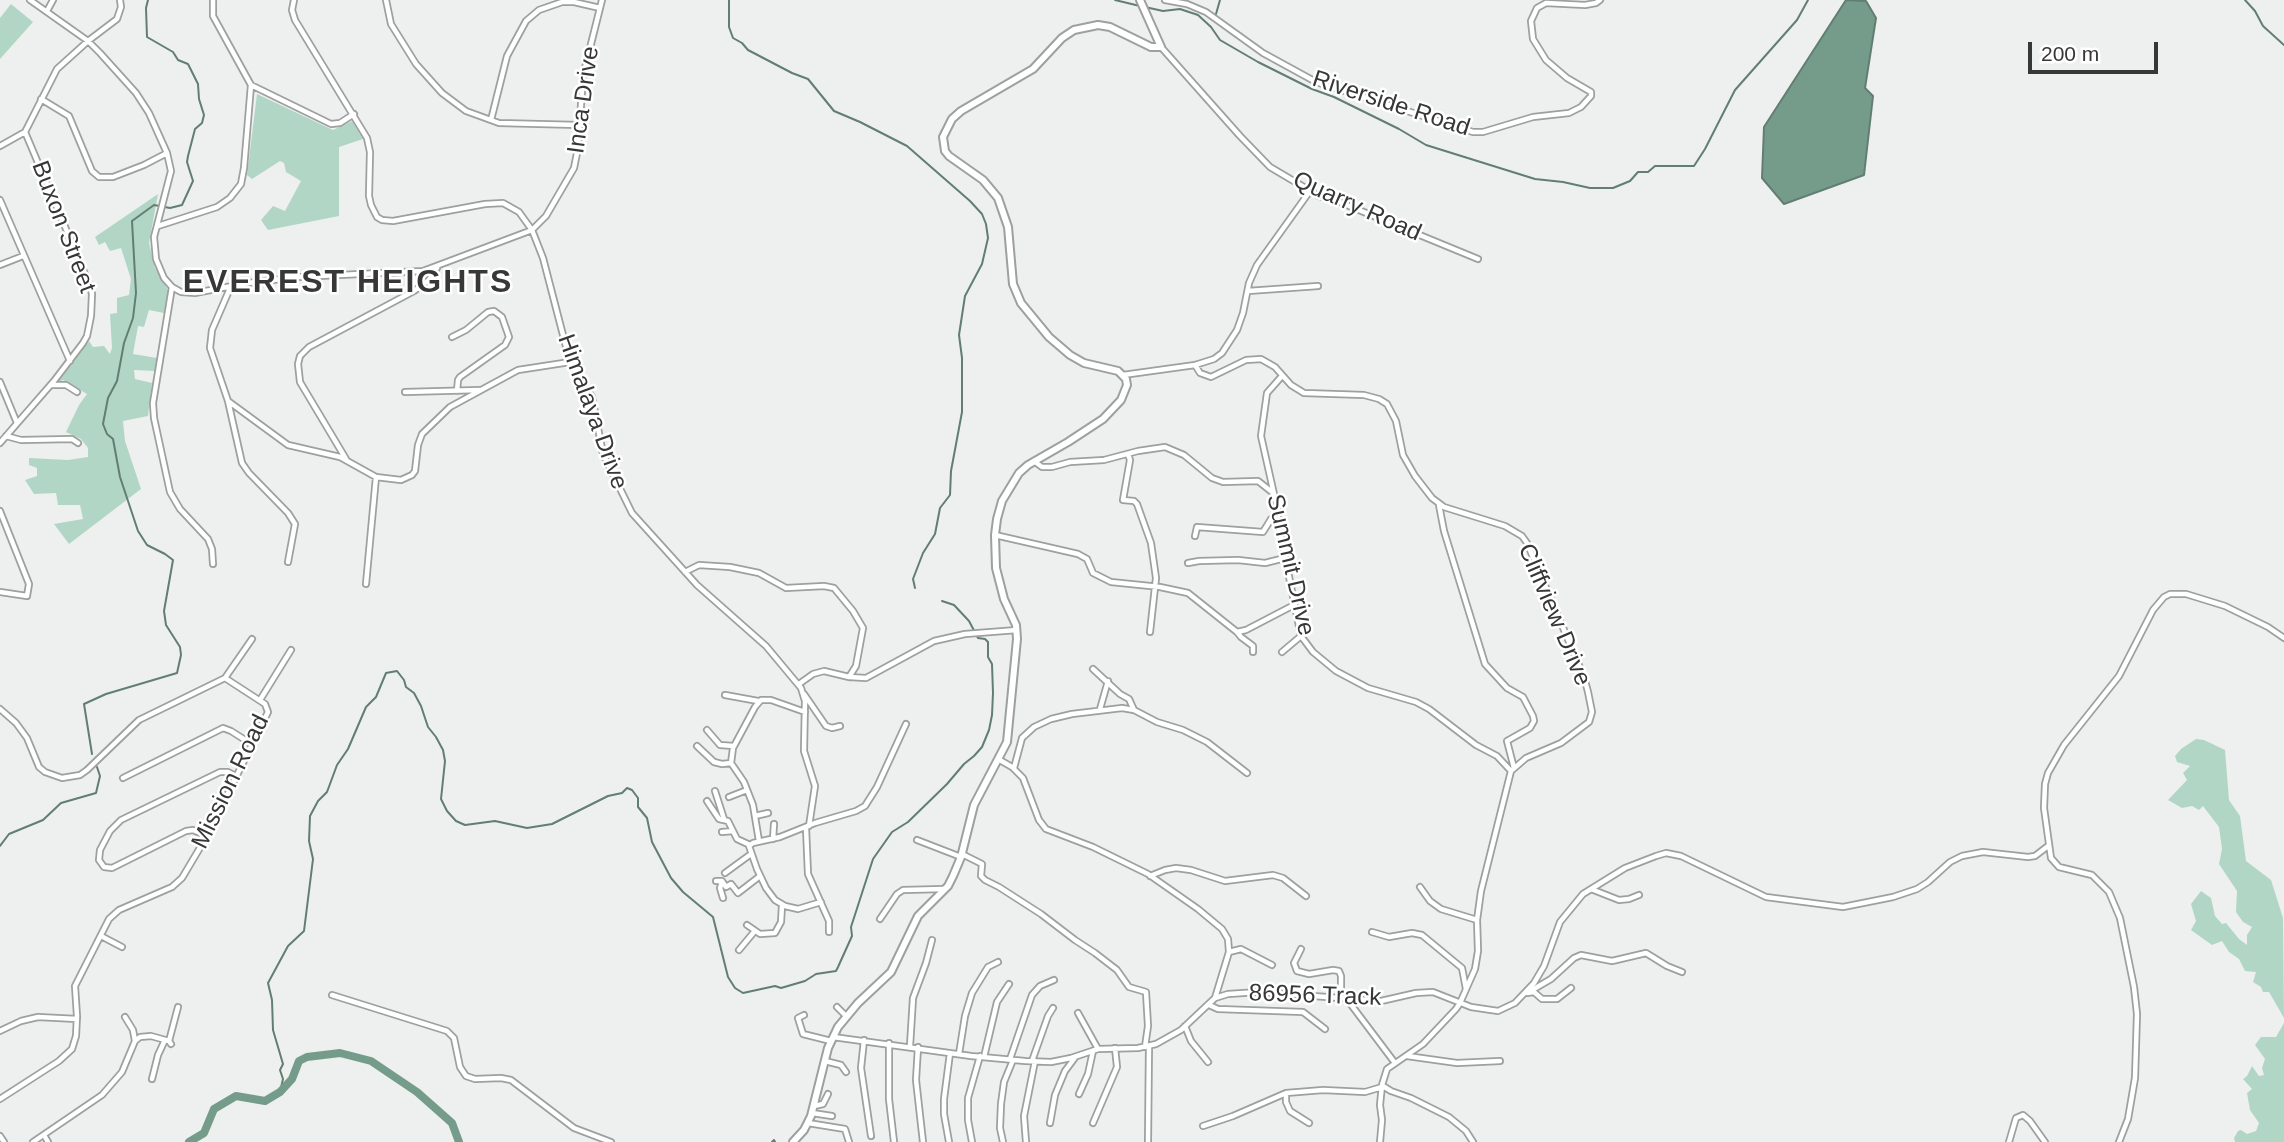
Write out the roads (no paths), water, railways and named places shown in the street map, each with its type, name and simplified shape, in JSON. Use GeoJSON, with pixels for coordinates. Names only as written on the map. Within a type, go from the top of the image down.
{"type":"FeatureCollection","features":[{"type":"Feature","properties":{"kind":"street"},"geometry":{"type":"LineString","coordinates":[[30,0],[88,41],[136,93],[149,113],[167,153],[171,171],[154,237],[156,259],[164,278],[172,287],[187,293],[298,277],[404,273],[438,267],[532,230],[514,208],[495,203],[393,221],[382,220],[373,212],[369,196],[369,145],[354,114],[296,20],[292,10],[293,0]]}},
{"type":"Feature","properties":{"kind":"street"},"geometry":{"type":"LineString","coordinates":[[47,11],[53,0]]}},
{"type":"Feature","properties":{"kind":"street"},"geometry":{"type":"LineString","coordinates":[[0,146],[25,131],[61,63],[117,19],[120,0]]}},
{"type":"Feature","properties":{"kind":"street"},"geometry":{"type":"LineString","coordinates":[[157,226],[217,207],[230,198],[241,184],[251,85],[213,16],[213,0]]}},
{"type":"Feature","properties":{"kind":"street"},"geometry":{"type":"LineString","coordinates":[[386,0],[391,24],[421,70],[442,93],[466,111],[491,120],[510,123],[579,125]]}},
{"type":"Feature","properties":{"kind":"street","name":"Inca Drive"},"geometry":{"type":"LineString","coordinates":[[532,230],[546,216],[574,168],[583,76],[602,0]]}},
{"type":"Feature","properties":{"kind":"street"},"geometry":{"type":"LineString","coordinates":[[794,1142],[808,1123],[831,1039],[846,1016],[891,972],[918,916],[953,876],[974,805],[1007,742],[1017,630],[998,582],[995,535],[1002,502],[1019,473],[1103,419],[1125,393],[1126,379],[1123,375],[1112,369],[1084,363],[1070,355],[1049,337],[1021,303],[1013,284],[1009,227],[998,198],[983,180],[949,156],[945,151],[943,137],[952,119],[961,111],[1033,69],[1062,38],[1074,30],[1098,25],[1110,27],[1151,47],[1161,47],[1140,0]]}},
{"type":"Feature","properties":{"kind":"street","name":"Riverside Road"},"geometry":{"type":"LineString","coordinates":[[1165,0],[1190,2],[1263,53],[1316,82],[1473,132],[1489,132],[1538,116],[1569,113],[1589,99],[1591,92],[1567,78],[1545,60],[1533,39],[1531,21],[1537,8],[1546,3],[1585,5],[1600,0]]}},
{"type":"Feature","properties":{"kind":"street"},"geometry":{"type":"LineString","coordinates":[[491,120],[508,57],[526,21],[539,10],[562,2],[600,8]]}},
{"type":"Feature","properties":{"kind":"street","name":"Quarry Road"},"geometry":{"type":"LineString","coordinates":[[1161,47],[1270,167],[1310,191],[1478,259]]}},
{"type":"Feature","properties":{"kind":"street"},"geometry":{"type":"LineString","coordinates":[[251,85],[331,124],[340,123],[354,114]]}},
{"type":"Feature","properties":{"kind":"street"},"geometry":{"type":"LineString","coordinates":[[41,99],[69,116],[88,164],[99,177],[113,177],[167,153]]}},
{"type":"Feature","properties":{"kind":"street","name":"Buxon Street"},"geometry":{"type":"LineString","coordinates":[[0,443],[51,385],[87,335],[92,294],[25,131]]}},
{"type":"Feature","properties":{"kind":"street"},"geometry":{"type":"LineString","coordinates":[[1123,375],[1195,365],[1214,359],[1229,344],[1243,313],[1257,265],[1310,191]]}},
{"type":"Feature","properties":{"kind":"street"},"geometry":{"type":"LineString","coordinates":[[0,200],[70,361]]}},
{"type":"Feature","properties":{"kind":"street","name":"Himalaya Drive"},"geometry":{"type":"LineString","coordinates":[[532,230],[541,250],[570,362],[592,397],[603,454],[618,488],[638,521],[685,572],[766,646],[799,684],[805,712],[804,751],[815,786],[808,826],[807,869],[829,921],[829,932]]}},
{"type":"Feature","properties":{"kind":"street"},"geometry":{"type":"LineString","coordinates":[[0,265],[23,256]]}},
{"type":"Feature","properties":{"kind":"street"},"geometry":{"type":"LineString","coordinates":[[346,459],[300,382],[300,356],[309,347],[414,291],[429,280],[438,267]]}},
{"type":"Feature","properties":{"kind":"street"},"geometry":{"type":"LineString","coordinates":[[231,286],[212,330],[210,339],[213,361],[228,401],[238,452],[245,468],[288,513],[295,524],[288,562]]}},
{"type":"Feature","properties":{"kind":"street"},"geometry":{"type":"LineString","coordinates":[[1248,290],[1318,286]]}},
{"type":"Feature","properties":{"kind":"street"},"geometry":{"type":"LineString","coordinates":[[172,287],[153,403],[154,418],[170,492],[180,509],[208,539],[213,564]]}},
{"type":"Feature","properties":{"kind":"street"},"geometry":{"type":"LineString","coordinates":[[452,337],[466,330],[488,312],[494,311],[502,317],[509,337],[505,345],[460,377],[457,391]]}},
{"type":"Feature","properties":{"kind":"street"},"geometry":{"type":"LineString","coordinates":[[1195,365],[1200,373],[1211,377],[1246,360],[1261,359],[1275,367],[1291,386],[1304,393],[1364,395],[1387,404],[1396,421],[1403,455],[1408,465],[1439,504],[1444,531],[1485,664],[1507,688],[1524,697],[1533,716],[1534,721],[1530,728],[1507,741],[1512,769],[1480,891],[1477,961],[1461,1003],[1423,1044],[1387,1069],[1382,1086],[1380,1142]]}},
{"type":"Feature","properties":{"kind":"street"},"geometry":{"type":"LineString","coordinates":[[228,401],[288,445],[346,459],[376,477],[401,480],[412,475],[422,435],[450,407],[518,370],[570,362]]}},
{"type":"Feature","properties":{"kind":"street","name":"Summit Drive"},"geometry":{"type":"LineString","coordinates":[[1282,376],[1267,393],[1261,440],[1301,636],[1312,652],[1336,671],[1368,688],[1416,702],[1429,709],[1512,769]]}},
{"type":"Feature","properties":{"kind":"street"},"geometry":{"type":"LineString","coordinates":[[0,382],[17,423]]}},
{"type":"Feature","properties":{"kind":"street"},"geometry":{"type":"LineString","coordinates":[[51,385],[66,385],[77,392]]}},
{"type":"Feature","properties":{"kind":"street"},"geometry":{"type":"LineString","coordinates":[[405,393],[481,390]]}},
{"type":"Feature","properties":{"kind":"street"},"geometry":{"type":"LineString","coordinates":[[6,436],[21,440],[74,439],[78,443]]}},
{"type":"Feature","properties":{"kind":"street"},"geometry":{"type":"LineString","coordinates":[[1034,461],[1047,468],[1070,462],[1104,460],[1157,447],[1172,448],[1212,478],[1223,482],[1258,481],[1273,492]]}},
{"type":"Feature","properties":{"kind":"street"},"geometry":{"type":"LineString","coordinates":[[1129,454],[1124,500],[1136,502],[1148,534],[1156,578],[1150,632]]}},
{"type":"Feature","properties":{"kind":"street"},"geometry":{"type":"LineString","coordinates":[[366,584],[376,477]]}},
{"type":"Feature","properties":{"kind":"street","name":"Cliffview Drive"},"geometry":{"type":"LineString","coordinates":[[1439,504],[1506,526],[1522,536],[1584,677],[1592,712],[1589,722],[1561,743],[1526,758],[1512,769]]}},
{"type":"Feature","properties":{"kind":"street"},"geometry":{"type":"LineString","coordinates":[[0,511],[28,580],[27,596],[0,592]]}},
{"type":"Feature","properties":{"kind":"street"},"geometry":{"type":"LineString","coordinates":[[1195,536],[1197,527],[1263,532],[1266,524],[1278,513]]}},
{"type":"Feature","properties":{"kind":"street"},"geometry":{"type":"LineString","coordinates":[[995,535],[1079,554],[1087,559],[1093,573],[1111,582],[1155,586],[1192,595],[1253,646],[1253,652]]}},
{"type":"Feature","properties":{"kind":"street"},"geometry":{"type":"LineString","coordinates":[[1188,563],[1238,560],[1265,564],[1285,558]]}},
{"type":"Feature","properties":{"kind":"street"},"geometry":{"type":"LineString","coordinates":[[685,572],[699,565],[730,567],[759,573],[786,588],[834,588],[863,628],[856,666],[849,677]]}},
{"type":"Feature","properties":{"kind":"street"},"geometry":{"type":"LineString","coordinates":[[2119,1142],[2128,1119],[2135,1078],[2137,1014],[2134,987],[2120,918],[2104,885],[2092,875],[2059,867],[2052,858],[2048,846],[2044,795],[2048,773],[2053,761],[2119,676],[2153,610],[2164,597],[2176,593],[2186,594],[2225,606],[2284,638]]}},
{"type":"Feature","properties":{"kind":"street"},"geometry":{"type":"LineString","coordinates":[[1237,632],[1294,606]]}},
{"type":"Feature","properties":{"kind":"street"},"geometry":{"type":"LineString","coordinates":[[799,684],[817,672],[824,671],[849,677],[869,677],[927,644],[944,638],[1017,630]]}},
{"type":"Feature","properties":{"kind":"street"},"geometry":{"type":"LineString","coordinates":[[1282,652],[1301,636]]}},
{"type":"Feature","properties":{"kind":"street"},"geometry":{"type":"LineString","coordinates":[[0,709],[16,723],[27,738],[39,766],[54,776],[70,778],[87,769],[139,720],[225,678],[252,639]]}},
{"type":"Feature","properties":{"kind":"street"},"geometry":{"type":"LineString","coordinates":[[260,700],[291,650]]}},
{"type":"Feature","properties":{"kind":"street"},"geometry":{"type":"LineString","coordinates":[[1093,669],[1131,701],[1134,710]]}},
{"type":"Feature","properties":{"kind":"street","name":"Mission Road"},"geometry":{"type":"LineString","coordinates":[[0,1099],[68,1054],[74,1043],[77,1020],[75,986],[109,919],[115,912],[178,883],[207,835],[268,712],[260,700],[225,678]]}},
{"type":"Feature","properties":{"kind":"street"},"geometry":{"type":"LineString","coordinates":[[1100,709],[1108,681]]}},
{"type":"Feature","properties":{"kind":"street"},"geometry":{"type":"LineString","coordinates":[[803,694],[825,726],[840,726]]}},
{"type":"Feature","properties":{"kind":"street"},"geometry":{"type":"LineString","coordinates":[[725,695],[759,701],[767,699],[805,712]]}},
{"type":"Feature","properties":{"kind":"street"},"geometry":{"type":"LineString","coordinates":[[759,701],[734,746],[731,763],[747,790],[759,841]]}},
{"type":"Feature","properties":{"kind":"street"},"geometry":{"type":"LineString","coordinates":[[1014,769],[1022,738],[1034,727],[1051,719],[1100,709],[1122,708],[1134,710],[1207,742],[1247,774]]}},
{"type":"Feature","properties":{"kind":"street"},"geometry":{"type":"LineString","coordinates":[[715,791],[737,839],[750,845],[856,811],[865,806],[877,787],[906,724]]}},
{"type":"Feature","properties":{"kind":"street"},"geometry":{"type":"LineString","coordinates":[[123,778],[223,729],[253,745]]}},
{"type":"Feature","properties":{"kind":"street"},"geometry":{"type":"LineString","coordinates":[[707,730],[720,745],[734,746]]}},
{"type":"Feature","properties":{"kind":"street"},"geometry":{"type":"LineString","coordinates":[[697,746],[714,762],[731,763]]}},
{"type":"Feature","properties":{"kind":"street"},"geometry":{"type":"LineString","coordinates":[[999,759],[1014,769],[1026,784],[1039,820],[1046,829],[1106,853],[1150,876],[1222,929],[1228,939],[1229,952],[1215,998]]}},
{"type":"Feature","properties":{"kind":"street"},"geometry":{"type":"LineString","coordinates":[[207,835],[196,830],[186,831],[110,868],[102,866],[99,860],[100,850],[110,831],[121,820],[220,772],[236,776]]}},
{"type":"Feature","properties":{"kind":"street"},"geometry":{"type":"LineString","coordinates":[[729,797],[747,790]]}},
{"type":"Feature","properties":{"kind":"street"},"geometry":{"type":"LineString","coordinates":[[707,801],[719,819],[726,820]]}},
{"type":"Feature","properties":{"kind":"street"},"geometry":{"type":"LineString","coordinates":[[726,812],[726,820]]}},
{"type":"Feature","properties":{"kind":"street"},"geometry":{"type":"LineString","coordinates":[[755,816],[768,813]]}},
{"type":"Feature","properties":{"kind":"street"},"geometry":{"type":"LineString","coordinates":[[773,839],[774,824]]}},
{"type":"Feature","properties":{"kind":"street"},"geometry":{"type":"LineString","coordinates":[[722,832],[733,831]]}},
{"type":"Feature","properties":{"kind":"street"},"geometry":{"type":"LineString","coordinates":[[917,840],[982,864],[983,878],[1041,914],[1095,953],[1117,970],[1129,987],[1146,992],[1149,1142]]}},
{"type":"Feature","properties":{"kind":"street"},"geometry":{"type":"LineString","coordinates":[[750,845],[760,876],[771,896],[782,905],[798,909],[821,902]]}},
{"type":"Feature","properties":{"kind":"street","name":"86956 Track"},"geometry":{"type":"LineString","coordinates":[[803,1015],[798,1018],[803,1034],[1033,1062],[1061,1061],[1096,1049],[1147,1047],[1171,1036],[1215,998],[1228,994],[1259,992],[1381,1001],[1433,992],[1481,1010],[1498,1011],[1515,1003],[1527,993],[1544,966],[1564,915],[1572,904],[1590,888],[1625,868],[1656,856],[1673,854],[1766,897],[1843,907],[1893,897],[1917,889],[1950,862],[1962,856],[1983,852],[2028,857],[2035,856],[2048,846]]}},
{"type":"Feature","properties":{"kind":"street"},"geometry":{"type":"LineString","coordinates":[[725,873],[751,854]]}},
{"type":"Feature","properties":{"kind":"street"},"geometry":{"type":"LineString","coordinates":[[1150,876],[1177,869],[1191,870],[1225,881],[1273,875],[1283,878],[1306,896]]}},
{"type":"Feature","properties":{"kind":"street"},"geometry":{"type":"LineString","coordinates":[[723,898],[719,881],[726,887],[731,884],[738,893],[760,876]]}},
{"type":"Feature","properties":{"kind":"street"},"geometry":{"type":"LineString","coordinates":[[1420,887],[1430,901],[1441,909],[1477,920]]}},
{"type":"Feature","properties":{"kind":"street"},"geometry":{"type":"LineString","coordinates":[[880,919],[897,894],[903,890],[945,888]]}},
{"type":"Feature","properties":{"kind":"street"},"geometry":{"type":"LineString","coordinates":[[1590,888],[1619,900],[1639,895]]}},
{"type":"Feature","properties":{"kind":"street"},"geometry":{"type":"LineString","coordinates":[[747,925],[754,932],[766,935],[777,931],[782,917],[782,905]]}},
{"type":"Feature","properties":{"kind":"street"},"geometry":{"type":"LineString","coordinates":[[739,950],[754,932]]}},
{"type":"Feature","properties":{"kind":"street"},"geometry":{"type":"LineString","coordinates":[[1372,932],[1389,937],[1412,933],[1422,935],[1462,968],[1466,989]]}},
{"type":"Feature","properties":{"kind":"street"},"geometry":{"type":"LineString","coordinates":[[101,936],[122,947]]}},
{"type":"Feature","properties":{"kind":"street"},"geometry":{"type":"LineString","coordinates":[[909,1046],[913,998],[932,940]]}},
{"type":"Feature","properties":{"kind":"street"},"geometry":{"type":"LineString","coordinates":[[1229,952],[1241,949],[1272,965]]}},
{"type":"Feature","properties":{"kind":"street"},"geometry":{"type":"LineString","coordinates":[[1301,949],[1294,963],[1297,971],[1309,974],[1339,971],[1343,998],[1395,1063]]}},
{"type":"Feature","properties":{"kind":"street"},"geometry":{"type":"LineString","coordinates":[[1527,993],[1551,979],[1581,955],[1612,961],[1646,953],[1682,972]]}},
{"type":"Feature","properties":{"kind":"street"},"geometry":{"type":"LineString","coordinates":[[959,1054],[972,993],[988,968],[998,962]]}},
{"type":"Feature","properties":{"kind":"street"},"geometry":{"type":"LineString","coordinates":[[1003,1142],[1000,1128],[1004,1082],[1032,995],[1040,986],[1054,980]]}},
{"type":"Feature","properties":{"kind":"street"},"geometry":{"type":"LineString","coordinates":[[972,1142],[968,1098],[997,1003],[1009,984]]}},
{"type":"Feature","properties":{"kind":"street"},"geometry":{"type":"LineString","coordinates":[[1527,993],[1534,992],[1542,999],[1557,999],[1571,988]]}},
{"type":"Feature","properties":{"kind":"street"},"geometry":{"type":"LineString","coordinates":[[332,995],[447,1031],[454,1038],[460,1067],[467,1076],[475,1079],[512,1080],[574,1128],[611,1142]]}},
{"type":"Feature","properties":{"kind":"street"},"geometry":{"type":"LineString","coordinates":[[1209,1005],[1218,1009],[1303,1012],[1325,1029]]}},
{"type":"Feature","properties":{"kind":"street"},"geometry":{"type":"LineString","coordinates":[[152,1079],[158,1055],[168,1042],[178,1007]]}},
{"type":"Feature","properties":{"kind":"street"},"geometry":{"type":"LineString","coordinates":[[837,1007],[846,1016]]}},
{"type":"Feature","properties":{"kind":"street"},"geometry":{"type":"LineString","coordinates":[[1026,1142],[1024,1116],[1033,1062],[1053,1008]]}},
{"type":"Feature","properties":{"kind":"street"},"geometry":{"type":"LineString","coordinates":[[1079,1013],[1096,1049],[1079,1094]]}},
{"type":"Feature","properties":{"kind":"street"},"geometry":{"type":"LineString","coordinates":[[0,1031],[21,1021],[38,1017],[77,1020]]}},
{"type":"Feature","properties":{"kind":"street"},"geometry":{"type":"LineString","coordinates":[[33,1142],[102,1096],[122,1072],[135,1041],[133,1030],[125,1017]]}},
{"type":"Feature","properties":{"kind":"street"},"geometry":{"type":"LineString","coordinates":[[1185,1026],[1191,1041],[1208,1062]]}},
{"type":"Feature","properties":{"kind":"street"},"geometry":{"type":"LineString","coordinates":[[135,1041],[146,1035],[168,1042]]}},
{"type":"Feature","properties":{"kind":"street"},"geometry":{"type":"LineString","coordinates":[[863,1041],[861,1068],[871,1136]]}},
{"type":"Feature","properties":{"kind":"street"},"geometry":{"type":"LineString","coordinates":[[888,1043],[889,1099],[894,1142]]}},
{"type":"Feature","properties":{"kind":"street"},"geometry":{"type":"LineString","coordinates":[[918,1047],[916,1080],[923,1142]]}},
{"type":"Feature","properties":{"kind":"street"},"geometry":{"type":"LineString","coordinates":[[1093,1123],[1117,1067],[1115,1048]]}},
{"type":"Feature","properties":{"kind":"street"},"geometry":{"type":"LineString","coordinates":[[949,1142],[944,1106],[950,1053]]}},
{"type":"Feature","properties":{"kind":"street"},"geometry":{"type":"LineString","coordinates":[[1050,1123],[1055,1094],[1068,1066],[1077,1056]]}},
{"type":"Feature","properties":{"kind":"street"},"geometry":{"type":"LineString","coordinates":[[1407,1056],[1457,1063],[1500,1060]]}},
{"type":"Feature","properties":{"kind":"street"},"geometry":{"type":"LineString","coordinates":[[824,1061],[841,1065],[846,1072]]}},
{"type":"Feature","properties":{"kind":"street"},"geometry":{"type":"LineString","coordinates":[[1203,1126],[1286,1093],[1322,1090],[1365,1093],[1382,1086]]}},
{"type":"Feature","properties":{"kind":"street"},"geometry":{"type":"LineString","coordinates":[[1382,1086],[1449,1117],[1466,1131],[1473,1142]]}},
{"type":"Feature","properties":{"kind":"street"},"geometry":{"type":"LineString","coordinates":[[1286,1093],[1290,1111],[1309,1123]]}},
{"type":"Feature","properties":{"kind":"street"},"geometry":{"type":"LineString","coordinates":[[813,1109],[823,1104],[828,1094]]}},
{"type":"Feature","properties":{"kind":"street"},"geometry":{"type":"LineString","coordinates":[[813,1109],[832,1116]]}},
{"type":"Feature","properties":{"kind":"street"},"geometry":{"type":"LineString","coordinates":[[2009,1142],[2016,1118],[2023,1115],[2045,1142]]}},
{"type":"Feature","properties":{"kind":"street"},"geometry":{"type":"LineString","coordinates":[[808,1123],[845,1129],[849,1142]]}},
{"type":"Feature","properties":{"kind":"street"},"geometry":{"type":"LineString","coordinates":[[44,1135],[48,1142]]}},
{"type":"Feature","properties":{"kind":"street"},"geometry":{"type":"LineString","coordinates":[[0,1136],[4,1142]]}},
{"type":"Feature","properties":{"kind":"waterway"},"geometry":{"type":"LineString","coordinates":[[92,754],[84,704],[106,694],[177,673],[181,655],[180,647],[166,625],[164,611],[173,560],[147,545],[138,531],[120,477],[113,439],[107,434],[103,424],[108,398],[117,381],[124,343],[133,318],[136,293],[132,221],[154,205],[170,208],[182,205],[193,181],[187,162],[188,156],[195,129],[202,123],[204,115],[198,84],[188,64],[178,60],[173,52],[147,37],[148,0]]}},
{"type":"Feature","properties":{"kind":"waterway"},"geometry":{"type":"LineString","coordinates":[[729,0],[729,27],[733,38],[748,50],[808,79],[834,111],[907,146],[970,201],[982,214],[986,224],[988,238],[982,264],[965,296],[959,335],[962,358],[962,412],[951,471],[950,495],[940,508],[935,534],[923,553],[913,579],[915,588]]}},
{"type":"Feature","properties":{"kind":"waterway"},"geometry":{"type":"LineString","coordinates":[[1115,0],[1140,6]]}},
{"type":"Feature","properties":{"kind":"waterway"},"geometry":{"type":"LineString","coordinates":[[1216,14],[1220,0]]}},
{"type":"Feature","properties":{"kind":"waterway"},"geometry":{"type":"LineString","coordinates":[[1145,7],[1163,11],[1180,9],[1198,15],[1220,40],[1258,62],[1399,129],[1426,145],[1535,179],[1590,188],[1613,188],[1630,181],[1638,172],[1648,172],[1655,166],[1694,166],[1735,90],[1797,20],[1808,0]]}},
{"type":"Feature","properties":{"kind":"waterway"},"geometry":{"type":"LineString","coordinates":[[2245,0],[2263,26],[2284,45]]}},
{"type":"Feature","properties":{"kind":"waterway"},"geometry":{"type":"LineString","coordinates":[[280,1092],[283,1079],[280,1070],[283,1064],[273,1030],[272,1000],[268,983],[288,946],[304,931],[313,859],[309,841],[310,816],[318,801],[327,792],[337,765],[348,749],[366,707],[376,697],[386,673],[397,671],[406,687],[414,693],[428,727],[443,750],[445,761],[441,799],[456,821],[465,825],[495,821],[527,828],[552,824],[608,796],[622,793],[627,788],[632,790],[638,798],[638,807],[647,818],[652,842],[671,878],[713,917],[728,977],[735,988],[743,993],[775,986],[781,988],[805,981],[816,974],[836,971],[852,936],[851,927],[873,859],[892,832],[908,822],[982,747],[992,715],[992,664],[988,657],[988,642],[978,638],[969,621],[954,605],[942,601]]}},
{"type":"Feature","properties":{"kind":"waterway"},"geometry":{"type":"LineString","coordinates":[[0,846],[9,834],[43,820],[61,803],[96,793],[100,776],[97,767]]}},
{"type":"Feature","properties":{"kind":"waterway"},"geometry":{"type":"LineString","coordinates":[[189,1142],[204,1133],[214,1109],[236,1096],[265,1101],[280,1092],[292,1079],[299,1061],[307,1057],[340,1053],[371,1061],[417,1092],[452,1123],[459,1142]]}},
{"type":"Feature","properties":{"kind":"waterway"},"geometry":{"type":"LineString","coordinates":[[772,1142],[775,1142]]}},
{"type":"Feature","properties":{"kind":"district","name":"EVEREST HEIGHTS"},"geometry":{"type":"Point","coordinates":[348,283]}}]}
